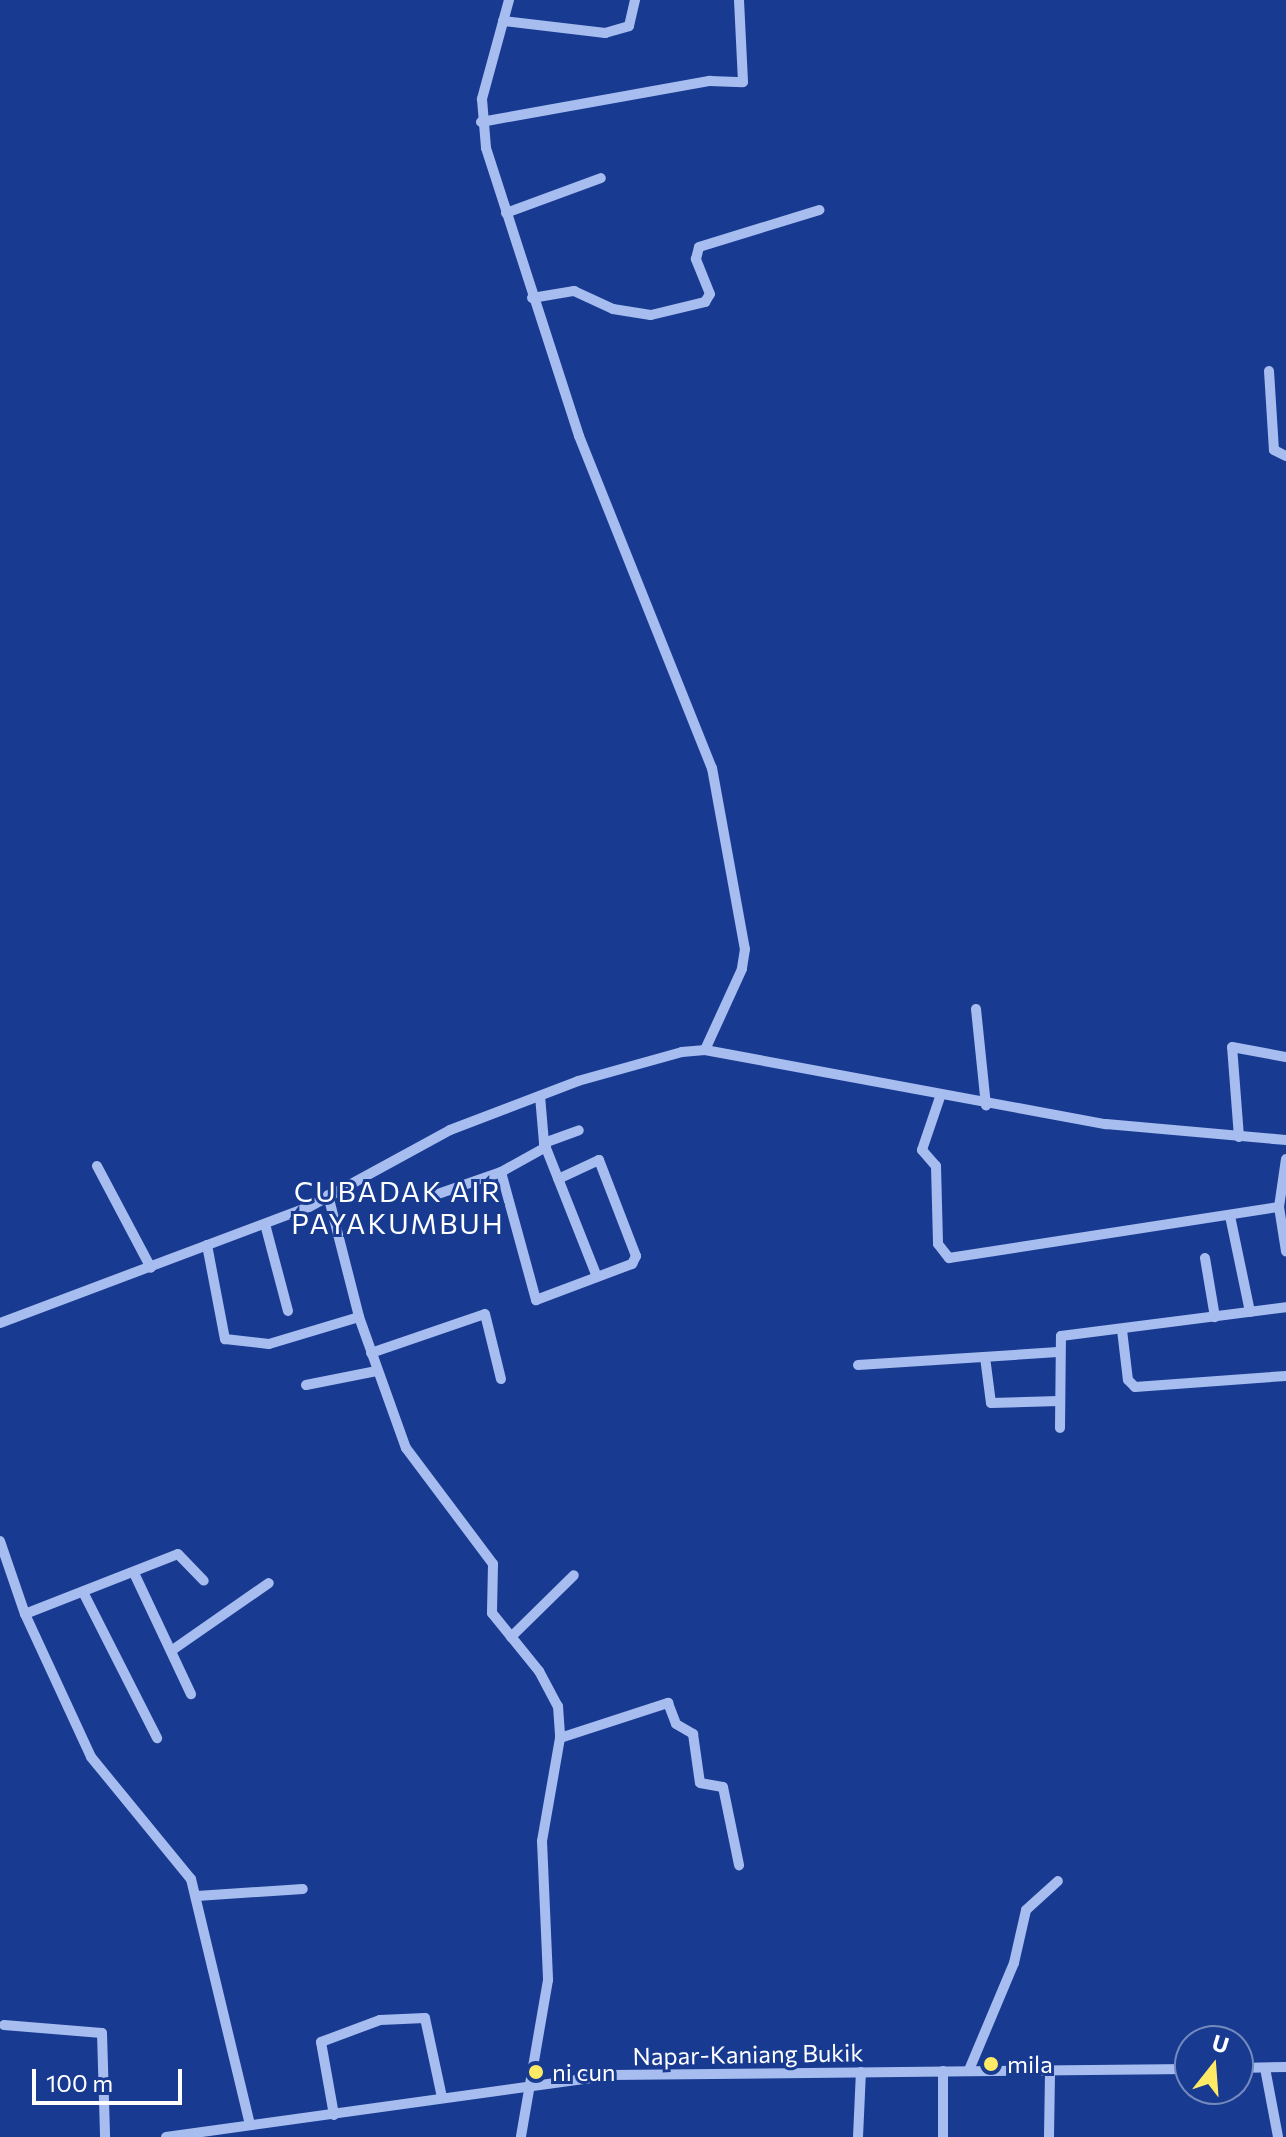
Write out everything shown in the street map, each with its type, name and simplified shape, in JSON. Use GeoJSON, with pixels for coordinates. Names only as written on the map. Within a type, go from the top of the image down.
{"type":"FeatureCollection","features":[{"type":"Feature","properties":{"kind":"street"},"geometry":{"type":"LineString","coordinates":[[509,0],[481,122],[532,298],[579,436],[708,753],[745,949],[742,969],[705,1050]]}},
{"type":"Feature","properties":{"kind":"street"},"geometry":{"type":"LineString","coordinates":[[503,21],[605,33],[629,26],[635,0]]}},
{"type":"Feature","properties":{"kind":"street"},"geometry":{"type":"LineString","coordinates":[[481,122],[698,83],[743,82],[739,0]]}},
{"type":"Feature","properties":{"kind":"street"},"geometry":{"type":"LineString","coordinates":[[506,213],[601,178]]}},
{"type":"Feature","properties":{"kind":"street"},"geometry":{"type":"LineString","coordinates":[[532,298],[574,291],[613,309],[651,315],[705,302],[710,294],[696,259],[699,247],[819,210]]}},
{"type":"Feature","properties":{"kind":"street"},"geometry":{"type":"LineString","coordinates":[[1269,371],[1274,450],[1286,456]]}},
{"type":"Feature","properties":{"kind":"street"},"geometry":{"type":"LineString","coordinates":[[976,1009],[986,1105]]}},
{"type":"Feature","properties":{"kind":"street"},"geometry":{"type":"LineString","coordinates":[[1239,1137],[1232,1047],[1286,1057]]}},
{"type":"Feature","properties":{"kind":"street"},"geometry":{"type":"LineString","coordinates":[[0,1323],[265,1224],[328,1195],[450,1130],[641,1062],[705,1050],[986,1105],[1239,1137],[1286,1140]]}},
{"type":"Feature","properties":{"kind":"street"},"geometry":{"type":"LineString","coordinates":[[540,1096],[545,1145],[597,1277]]}},
{"type":"Feature","properties":{"kind":"street"},"geometry":{"type":"LineString","coordinates":[[940,1097],[922,1150],[936,1166],[938,1244],[949,1258],[1279,1207]]}},
{"type":"Feature","properties":{"kind":"street"},"geometry":{"type":"LineString","coordinates":[[435,1195],[501,1172],[545,1145],[579,1130]]}},
{"type":"Feature","properties":{"kind":"street"},"geometry":{"type":"LineString","coordinates":[[1286,1159],[1279,1207],[1286,1251]]}},
{"type":"Feature","properties":{"kind":"street"},"geometry":{"type":"LineString","coordinates":[[501,1172],[536,1300],[632,1264],[635,1252],[599,1160],[558,1179]]}},
{"type":"Feature","properties":{"kind":"street"},"geometry":{"type":"LineString","coordinates":[[97,1166],[151,1268]]}},
{"type":"Feature","properties":{"kind":"street"},"geometry":{"type":"LineString","coordinates":[[328,1195],[359,1317],[411,1457],[493,1564],[492,1613],[554,1697],[560,1738],[542,1841],[548,1980],[521,2137]]}},
{"type":"Feature","properties":{"kind":"street"},"geometry":{"type":"LineString","coordinates":[[1230,1216],[1250,1312]]}},
{"type":"Feature","properties":{"kind":"street"},"geometry":{"type":"LineString","coordinates":[[265,1224],[288,1311]]}},
{"type":"Feature","properties":{"kind":"street"},"geometry":{"type":"LineString","coordinates":[[207,1245],[225,1339],[269,1344],[359,1317]]}},
{"type":"Feature","properties":{"kind":"street"},"geometry":{"type":"LineString","coordinates":[[1205,1258],[1215,1317]]}},
{"type":"Feature","properties":{"kind":"street"},"geometry":{"type":"LineString","coordinates":[[1060,1428],[1058,1352],[1061,1336],[1286,1307]]}},
{"type":"Feature","properties":{"kind":"street"},"geometry":{"type":"LineString","coordinates":[[371,1353],[485,1314],[501,1379]]}},
{"type":"Feature","properties":{"kind":"street"},"geometry":{"type":"LineString","coordinates":[[1122,1330],[1128,1380],[1135,1387],[1286,1376]]}},
{"type":"Feature","properties":{"kind":"street"},"geometry":{"type":"LineString","coordinates":[[858,1365],[1058,1352]]}},
{"type":"Feature","properties":{"kind":"street"},"geometry":{"type":"LineString","coordinates":[[985,1357],[991,1403],[1059,1401]]}},
{"type":"Feature","properties":{"kind":"street"},"geometry":{"type":"LineString","coordinates":[[306,1385],[377,1371]]}},
{"type":"Feature","properties":{"kind":"street"},"geometry":{"type":"LineString","coordinates":[[0,1541],[25,1614],[91,1757],[184,1868],[197,1896],[250,2125]]}},
{"type":"Feature","properties":{"kind":"street"},"geometry":{"type":"LineString","coordinates":[[25,1614],[180,1554],[204,1581]]}},
{"type":"Feature","properties":{"kind":"street"},"geometry":{"type":"LineString","coordinates":[[134,1573],[191,1694]]}},
{"type":"Feature","properties":{"kind":"street"},"geometry":{"type":"LineString","coordinates":[[511,1637],[574,1575]]}},
{"type":"Feature","properties":{"kind":"street"},"geometry":{"type":"LineString","coordinates":[[171,1651],[269,1583]]}},
{"type":"Feature","properties":{"kind":"street"},"geometry":{"type":"LineString","coordinates":[[83,1592],[157,1738]]}},
{"type":"Feature","properties":{"kind":"street"},"geometry":{"type":"LineString","coordinates":[[560,1738],[668,1703],[676,1724],[695,1737],[700,1783],[723,1787],[739,1865]]}},
{"type":"Feature","properties":{"kind":"street"},"geometry":{"type":"LineString","coordinates":[[969,2070],[1014,1963],[1026,1910],[1058,1881]]}},
{"type":"Feature","properties":{"kind":"street"},"geometry":{"type":"LineString","coordinates":[[197,1896],[303,1889]]}},
{"type":"Feature","properties":{"kind":"street"},"geometry":{"type":"LineString","coordinates":[[334,2115],[321,2042],[380,2020],[425,2018],[442,2097]]}},
{"type":"Feature","properties":{"kind":"street"},"geometry":{"type":"LineString","coordinates":[[4,2025],[102,2033],[105,2137]]}},
{"type":"Feature","properties":{"kind":"street"},"geometry":{"type":"LineString","coordinates":[[1254,2068],[1286,2067]]}},
{"type":"Feature","properties":{"kind":"street"},"geometry":{"type":"LineString","coordinates":[[1265,2068],[1278,2137]]}},
{"type":"Feature","properties":{"kind":"street","name":"Napar-Kaniang Bukik"},"geometry":{"type":"LineString","coordinates":[[166,2137],[282,2123],[442,2097],[663,2073],[1174,2069]]}},
{"type":"Feature","properties":{"kind":"street"},"geometry":{"type":"LineString","coordinates":[[1049,2137],[1050,2070]]}},
{"type":"Feature","properties":{"kind":"street"},"geometry":{"type":"LineString","coordinates":[[943,2071],[943,2137]]}},
{"type":"Feature","properties":{"kind":"street"},"geometry":{"type":"LineString","coordinates":[[858,2137],[861,2072]]}},
{"type":"Feature","properties":{"kind":"street"},"geometry":{"type":"LineString","coordinates":[[282,2123],[285,2137]]}},
{"type":"Feature","properties":{"kind":"place","name":"mila"},"geometry":{"type":"Point","coordinates":[991,2064]}},
{"type":"Feature","properties":{"kind":"place","name":"ni cun"},"geometry":{"type":"Point","coordinates":[536,2072]}},
{"type":"Feature","properties":{"kind":"district","name":"CUBADAK AIR PAYAKUMBUH"},"geometry":{"type":"Point","coordinates":[398,1207]}}]}
